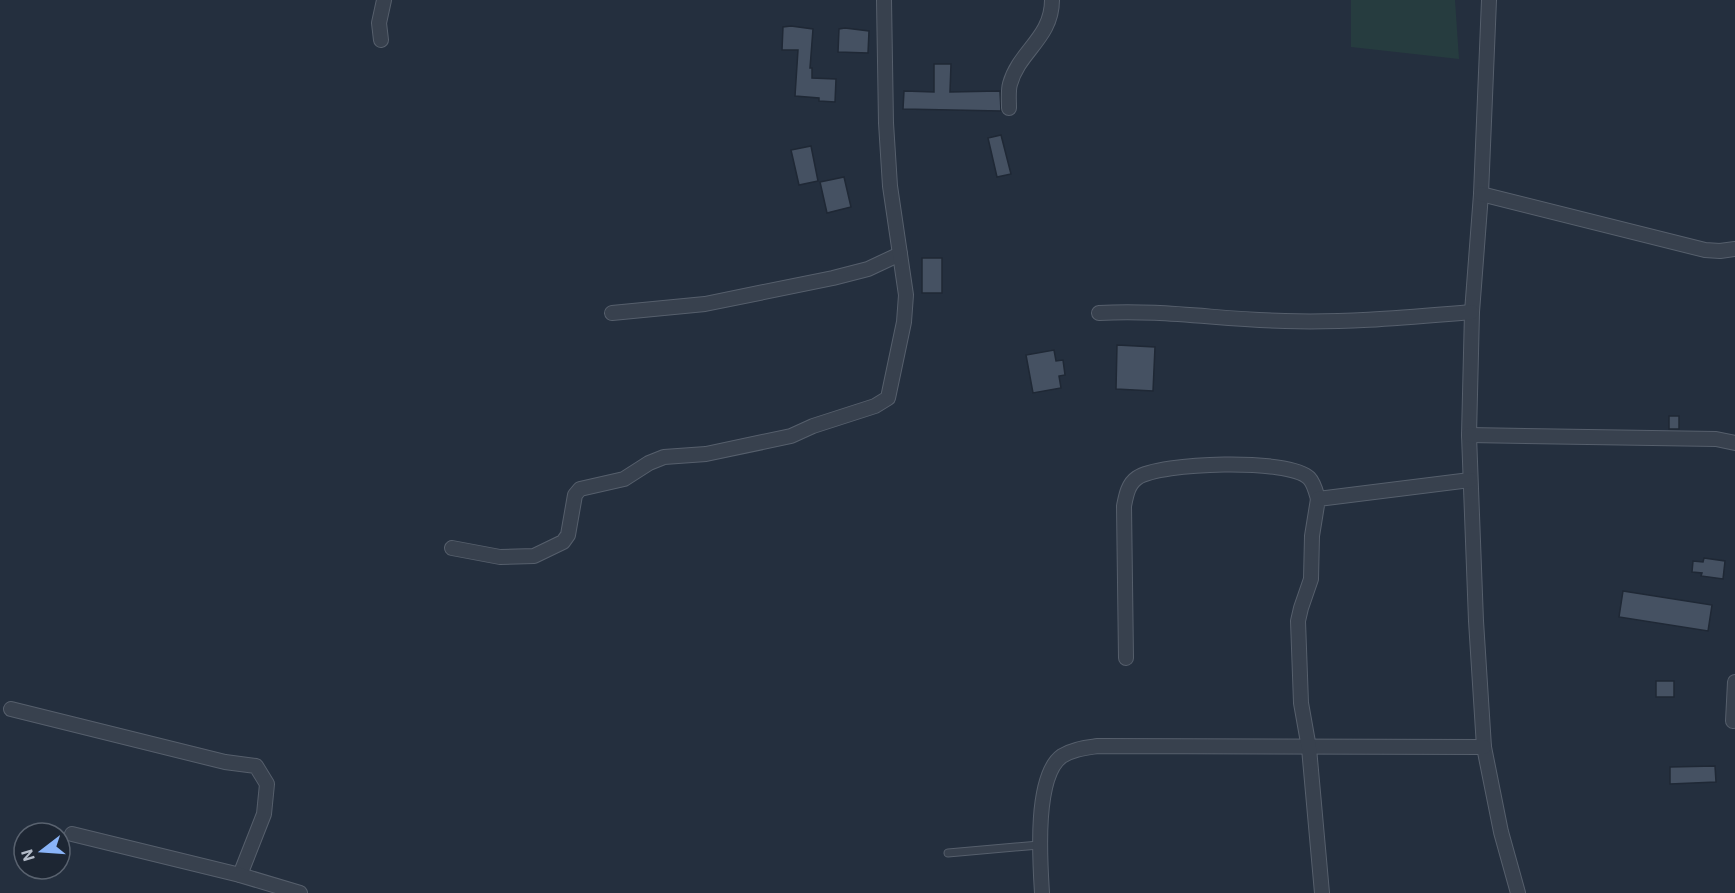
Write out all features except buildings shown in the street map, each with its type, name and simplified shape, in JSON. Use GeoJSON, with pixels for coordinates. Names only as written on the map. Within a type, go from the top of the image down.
{"type":"FeatureCollection","features":[{"type":"Feature","properties":{"kind":"street"},"geometry":{"type":"LineString","coordinates":[[381,40],[379,23],[384,0]]}},
{"type":"Feature","properties":{"kind":"street"},"geometry":{"type":"LineString","coordinates":[[452,548],[500,557],[534,556],[562,542],[568,535],[575,495],[580,489],[624,479],[649,463],[664,457],[706,454],[790,436],[875,406],[888,398],[904,322],[906,295],[889,175],[884,0]]}},
{"type":"Feature","properties":{"kind":"street"},"geometry":{"type":"LineString","coordinates":[[1009,108],[1010,84],[1020,64],[1042,35],[1052,14],[1052,0]]}},
{"type":"Feature","properties":{"kind":"street"},"geometry":{"type":"LineString","coordinates":[[1489,0],[1481,194],[1472,312],[1470,480],[1484,747],[1501,832],[1518,893]]}},
{"type":"Feature","properties":{"kind":"street"},"geometry":{"type":"LineString","coordinates":[[1481,194],[1705,250],[1735,249]]}},
{"type":"Feature","properties":{"kind":"street"},"geometry":{"type":"LineString","coordinates":[[612,313],[705,304],[833,278],[868,269],[900,254]]}},
{"type":"Feature","properties":{"kind":"street"},"geometry":{"type":"LineString","coordinates":[[1099,313],[1136,311],[1213,318],[1286,321],[1363,320],[1472,312]]}},
{"type":"Feature","properties":{"kind":"street"},"geometry":{"type":"LineString","coordinates":[[1469,435],[1716,439],[1735,443]]}},
{"type":"Feature","properties":{"kind":"street"},"geometry":{"type":"LineString","coordinates":[[1126,658],[1124,506],[1128,490],[1136,478],[1151,471],[1204,464],[1277,468],[1299,472],[1309,478],[1318,499],[1312,536],[1311,579],[1298,621],[1300,703],[1309,748],[1322,893]]}},
{"type":"Feature","properties":{"kind":"street"},"geometry":{"type":"LineString","coordinates":[[1318,499],[1470,480]]}},
{"type":"Feature","properties":{"kind":"street"},"geometry":{"type":"LineString","coordinates":[[1733,721],[1735,682]]}},
{"type":"Feature","properties":{"kind":"street"},"geometry":{"type":"LineString","coordinates":[[11,709],[225,762],[256,766],[267,784],[264,814],[240,875]]}},
{"type":"Feature","properties":{"kind":"street"},"geometry":{"type":"LineString","coordinates":[[1042,893],[1039,845],[1045,780],[1061,757],[1077,749],[1098,746],[1484,747]]}},
{"type":"Feature","properties":{"kind":"street"},"geometry":{"type":"LineString","coordinates":[[72,834],[240,875],[300,893]]}},
{"type":"Feature","properties":{"kind":"lane"},"geometry":{"type":"LineString","coordinates":[[948,852],[1039,845]]}},
{"type":"Feature","properties":{"kind":"green space"},"geometry":{"type":"Polygon","coordinates":[[[1351,0],[1455,0],[1459,59],[1351,47],[1351,0]]]}}]}
